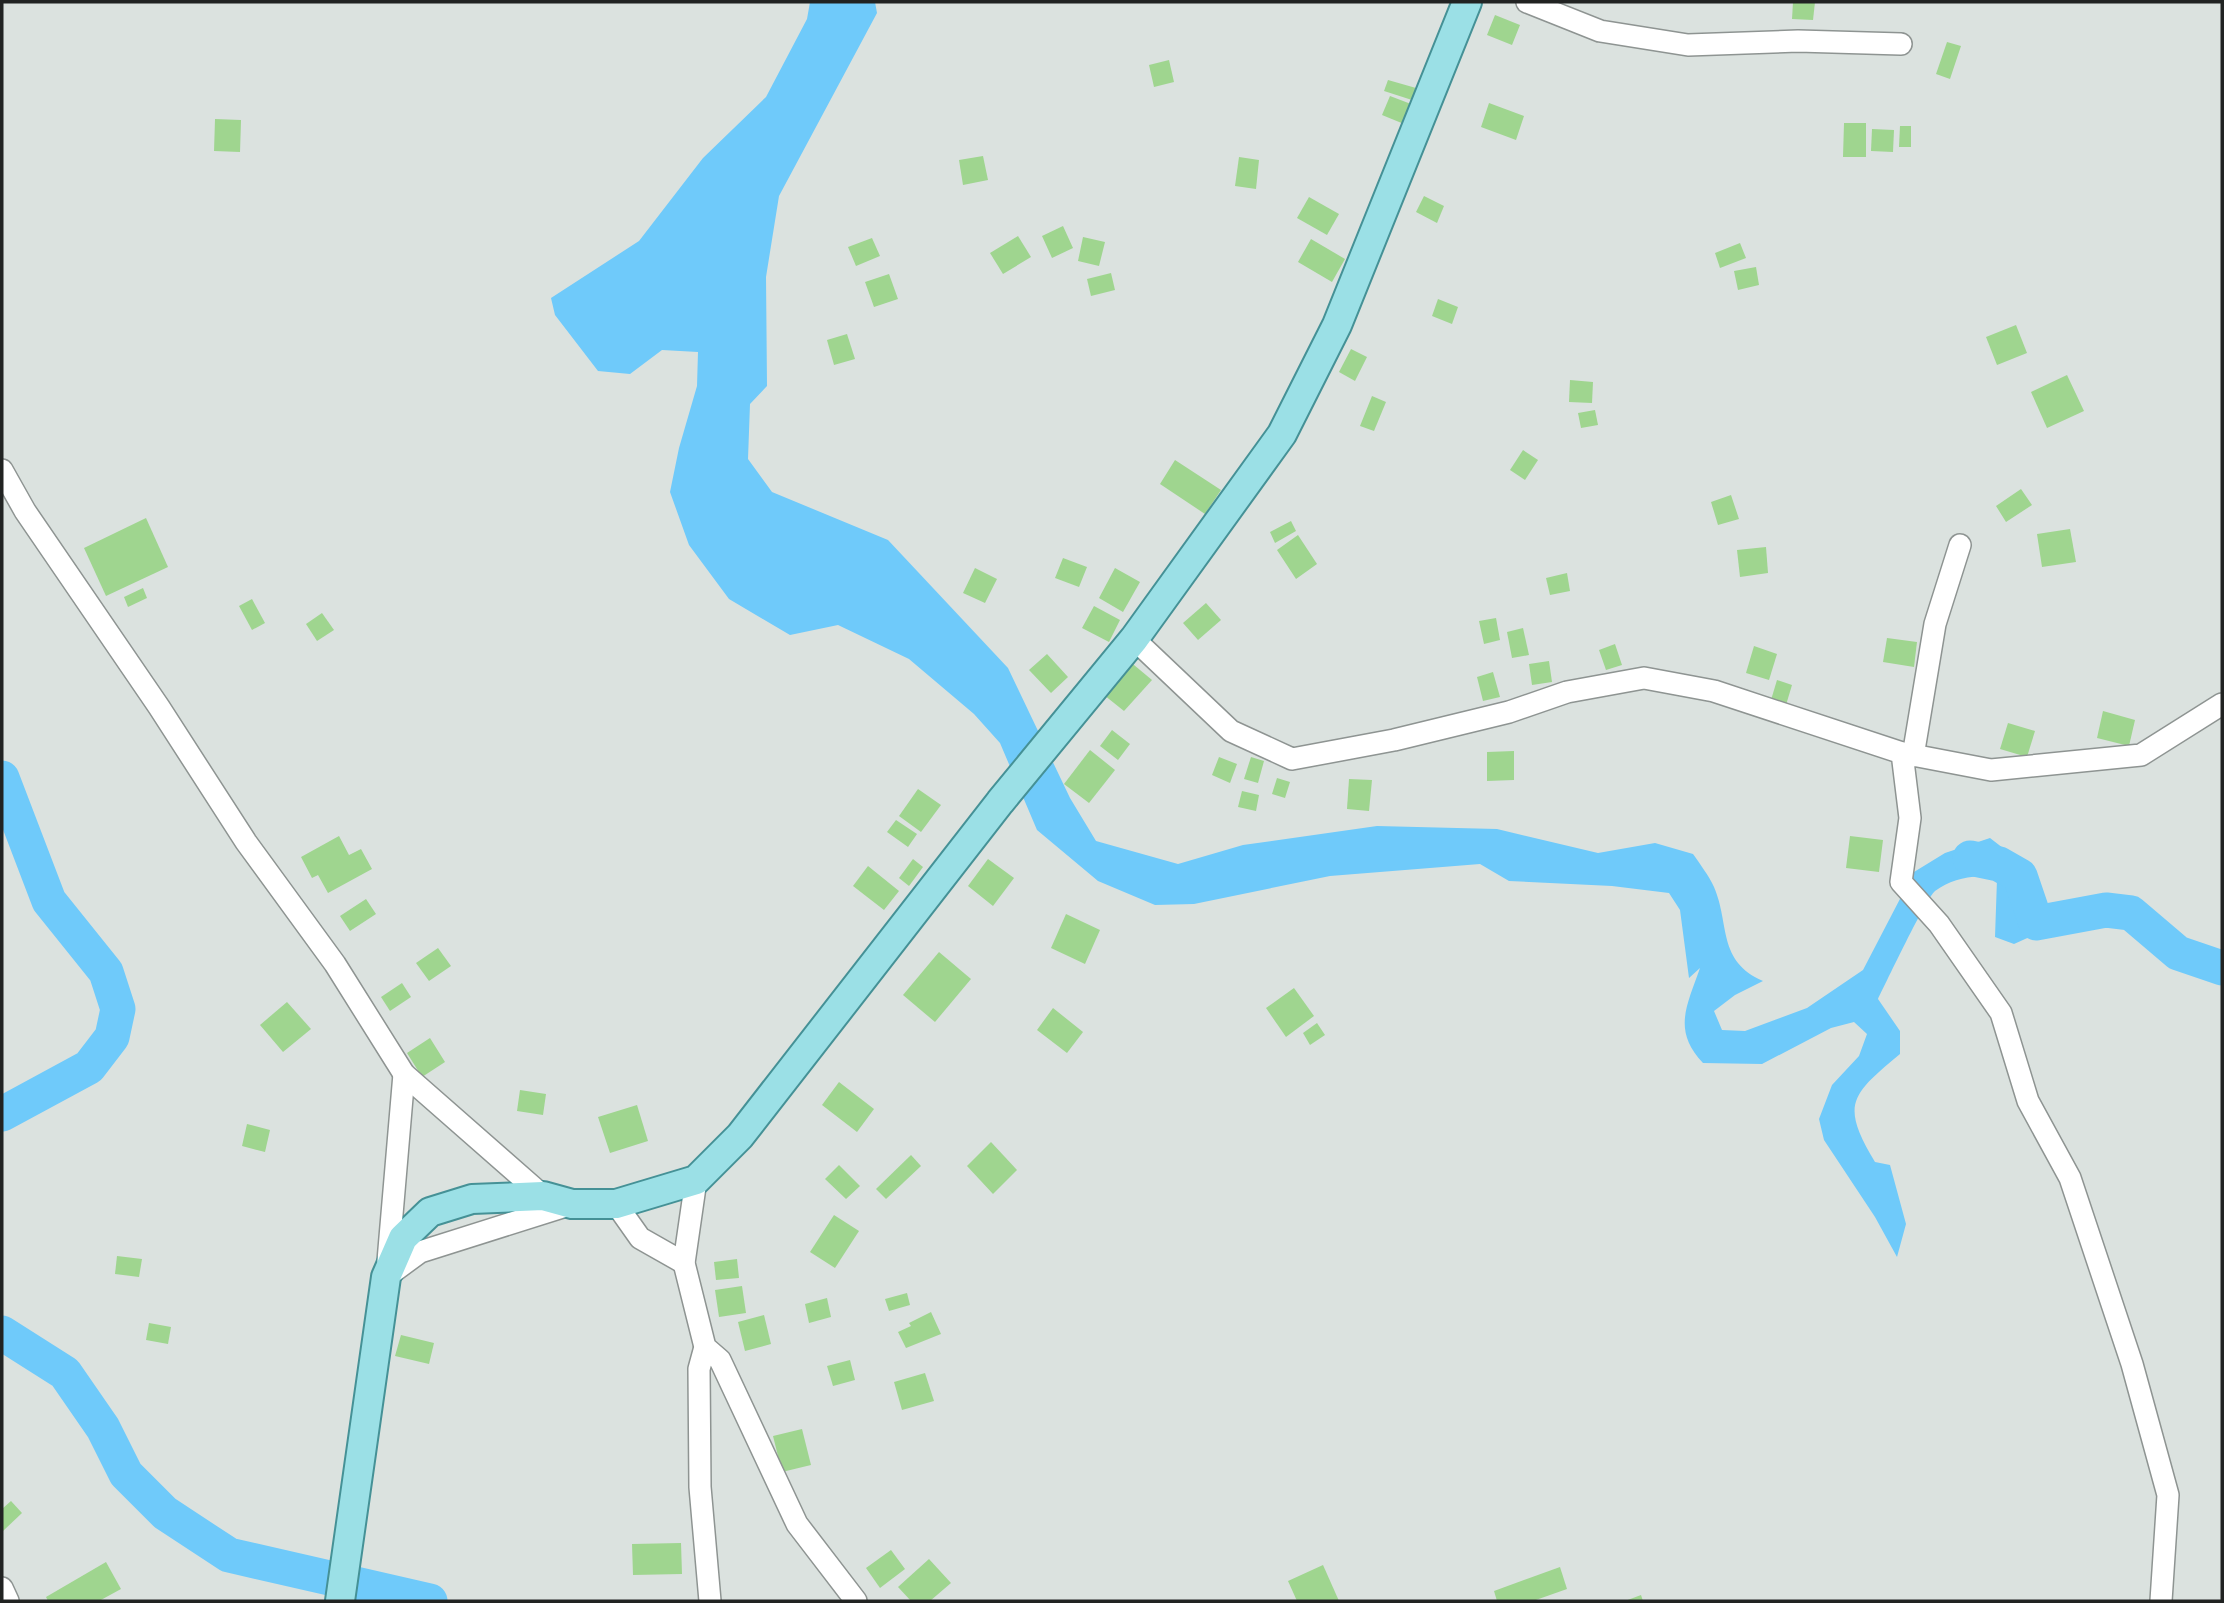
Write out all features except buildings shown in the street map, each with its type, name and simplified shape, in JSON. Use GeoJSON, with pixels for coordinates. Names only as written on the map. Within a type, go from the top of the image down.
{"type":"FeatureCollection","features":[{"type":"Feature","properties":{"kind":"main road"},"geometry":{"type":"LineString","coordinates":[[340,1601],[386,1277],[403,1238],[430,1212],[472,1199],[543,1196],[572,1204],[615,1204],[696,1180],[740,1136],[1000,802],[1134,639],[1282,434],[1337,325],[1467,2]]}},
{"type":"Feature","properties":{"kind":"street"},"geometry":{"type":"LineString","coordinates":[[1527,2],[1600,31],[1688,45],[1798,41],[1901,44]]}},
{"type":"Feature","properties":{"kind":"street"},"geometry":{"type":"LineString","coordinates":[[2,470],[25,511],[159,706],[246,842],[335,964],[404,1074],[543,1196]]}},
{"type":"Feature","properties":{"kind":"street"},"geometry":{"type":"LineString","coordinates":[[1960,545],[1936,624],[1907,754],[1910,818],[1901,882],[1939,924],[2001,1013],[2028,1101],[2070,1178],[2132,1364],[2168,1495],[2161,1601]]}},
{"type":"Feature","properties":{"kind":"street"},"geometry":{"type":"LineString","coordinates":[[1134,639],[1231,731],[1292,760],[1394,740],[1509,712],[1567,692],[1644,678],[1714,691],[1907,754],[1991,770],[2141,755],[2222,704]]}},
{"type":"Feature","properties":{"kind":"street"},"geometry":{"type":"LineString","coordinates":[[386,1277],[404,1074]]}},
{"type":"Feature","properties":{"kind":"street"},"geometry":{"type":"LineString","coordinates":[[696,1180],[684,1263],[705,1347],[699,1368],[700,1486],[710,1601]]}},
{"type":"Feature","properties":{"kind":"street"},"geometry":{"type":"LineString","coordinates":[[386,1277],[420,1252],[572,1204]]}},
{"type":"Feature","properties":{"kind":"street"},"geometry":{"type":"LineString","coordinates":[[615,1204],[640,1238],[684,1263]]}},
{"type":"Feature","properties":{"kind":"street"},"geometry":{"type":"LineString","coordinates":[[705,1347],[720,1360],[797,1524],[856,1601]]}},
{"type":"Feature","properties":{"kind":"street"},"geometry":{"type":"LineString","coordinates":[[2,1588],[8,1601]]}},
{"type":"Feature","properties":{"kind":"water"},"geometry":{"type":"Polygon","coordinates":[[[810,2],[875,2],[877,13],[779,196],[766,277],[767,386],[750,404],[748,459],[772,492],[888,540],[1008,668],[1070,798],[1096,841],[1178,864],[1243,845],[1377,826],[1497,829],[1598,853],[1655,843],[1693,854],[1714,887],[1731,952],[1748,973],[1763,981],[1735,995],[1714,1011],[1722,1030],[1745,1031],[1807,1008],[1863,970],[1914,872],[1945,853],[1990,838],[2012,855],[2020,900],[2041,907],[2054,904],[2045,930],[2014,944],[1995,937],[1997,879],[1973,877],[1949,883],[1930,897],[1878,999],[1900,1031],[1900,1054],[1861,1091],[1855,1113],[1857,1126],[1875,1162],[1890,1165],[1906,1224],[1897,1257],[1875,1217],[1824,1140],[1819,1119],[1832,1085],[1859,1056],[1867,1034],[1854,1022],[1831,1028],[1762,1064],[1703,1063],[1693,1051],[1685,1028],[1687,1006],[1700,968],[1689,978],[1680,910],[1669,893],[1612,886],[1509,881],[1480,864],[1330,876],[1194,904],[1155,905],[1098,881],[1037,830],[1000,743],[974,714],[909,659],[838,625],[790,635],[729,599],[689,545],[670,492],[679,448],[697,386],[698,352],[662,350],[630,374],[598,371],[555,315],[551,298],[639,241],[703,158],[766,97],[807,19],[810,2]]]}},
{"type":"Feature","properties":{"kind":"waterway"},"geometry":{"type":"LineString","coordinates":[[2,778],[49,901],[106,972],[118,1009],[112,1037],[89,1067],[2,1114]]}},
{"type":"Feature","properties":{"kind":"waterway"},"geometry":{"type":"LineString","coordinates":[[1970,858],[1999,864],[2020,876],[2036,923],[2106,910],[2131,913],[2178,953],[2222,968]]}},
{"type":"Feature","properties":{"kind":"waterway"},"geometry":{"type":"LineString","coordinates":[[2,1333],[65,1373],[103,1428],[126,1474],[165,1513],[229,1555],[430,1601]]}}]}
